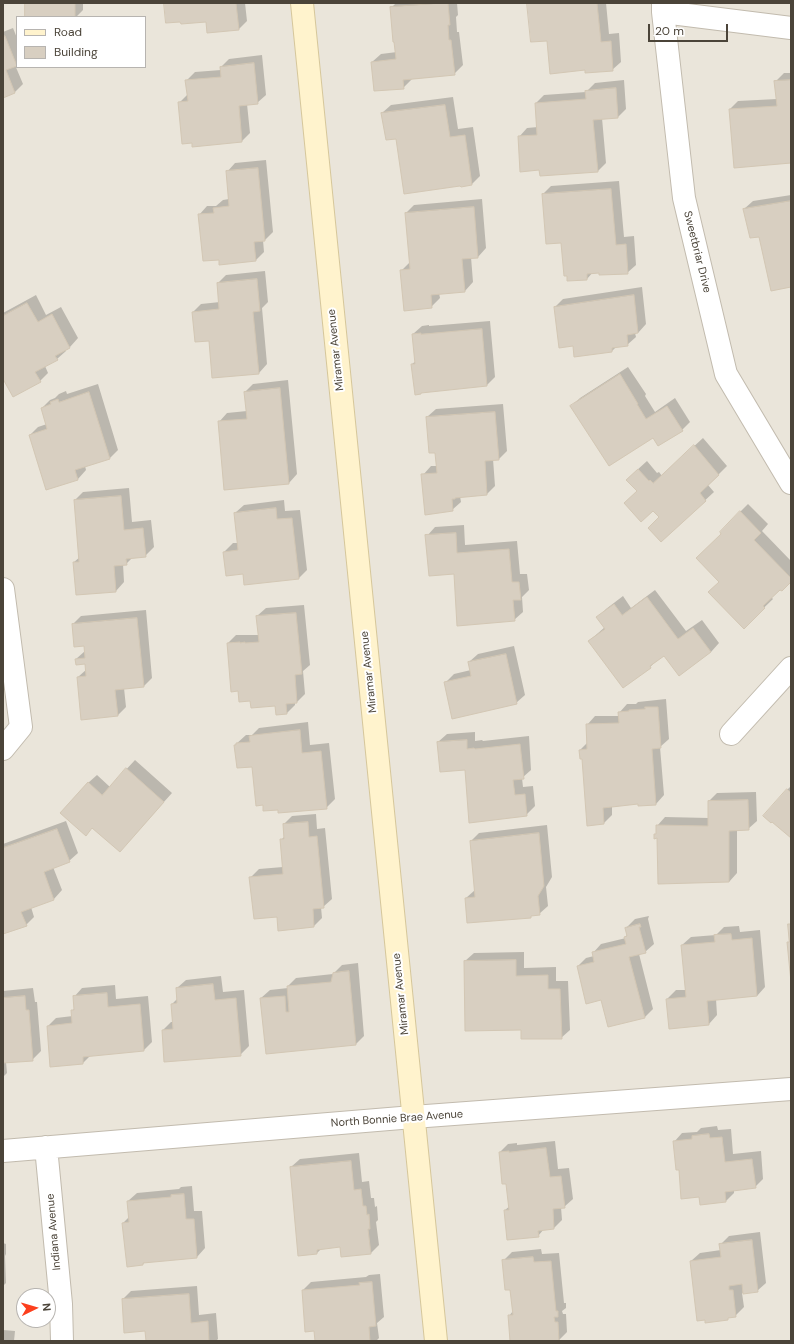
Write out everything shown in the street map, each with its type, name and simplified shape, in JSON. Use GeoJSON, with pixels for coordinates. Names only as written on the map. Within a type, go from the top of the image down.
{"type":"FeatureCollection","features":[{"type":"Feature","properties":{"kind":"street","name":"Miramar Avenue"},"geometry":{"type":"LineString","coordinates":[[302,3],[436,1341]]}},
{"type":"Feature","properties":{"kind":"street"},"geometry":{"type":"LineString","coordinates":[[663,8],[791,28]]}},
{"type":"Feature","properties":{"kind":"street","name":"Sweetbriar Drive"},"geometry":{"type":"LineString","coordinates":[[663,8],[684,198],[726,374],[791,483]]}},
{"type":"Feature","properties":{"kind":"street"},"geometry":{"type":"LineString","coordinates":[[3,589],[21,727],[3,749]]}},
{"type":"Feature","properties":{"kind":"street"},"geometry":{"type":"LineString","coordinates":[[731,734],[791,668]]}},
{"type":"Feature","properties":{"kind":"street","name":"North Bonnie Brae Avenue"},"geometry":{"type":"LineString","coordinates":[[3,1151],[413,1117],[791,1089]]}},
{"type":"Feature","properties":{"kind":"street","name":"Indiana Avenue"},"geometry":{"type":"LineString","coordinates":[[46,1147],[61,1304],[62,1341]]}},
{"type":"Feature","properties":{"kind":"shaded area"},"geometry":{"type":"Polygon","coordinates":[[[3,3],[791,3],[791,1341],[3,1341],[3,3]]]}},
{"type":"Feature","properties":{"kind":"building"},"geometry":{"type":"Polygon","coordinates":[[[25,3],[75,3],[75,16],[25,16],[25,3]]]}},
{"type":"Feature","properties":{"kind":"building"},"geometry":{"type":"Polygon","coordinates":[[[164,3],[236,3],[239,30],[207,33],[206,22],[181,24],[180,22],[166,23],[164,3]]]}},
{"type":"Feature","properties":{"kind":"building"},"geometry":{"type":"Polygon","coordinates":[[[448,3],[450,25],[448,25],[449,40],[451,40],[455,75],[403,80],[404,89],[374,91],[371,62],[396,59],[390,7],[448,3]]]}},
{"type":"Feature","properties":{"kind":"building"},"geometry":{"type":"Polygon","coordinates":[[[527,3],[597,3],[601,42],[611,41],[613,71],[585,73],[585,70],[550,74],[547,41],[531,42],[527,3]]]}},
{"type":"Feature","properties":{"kind":"building"},"geometry":{"type":"Polygon","coordinates":[[[5,36],[16,66],[6,70],[15,93],[3,98],[3,37],[5,36]]]}},
{"type":"Feature","properties":{"kind":"building"},"geometry":{"type":"Polygon","coordinates":[[[254,63],[258,104],[239,106],[242,142],[192,147],[192,143],[182,144],[178,102],[188,101],[185,80],[221,77],[220,67],[254,63]]]}},
{"type":"Feature","properties":{"kind":"building"},"geometry":{"type":"Polygon","coordinates":[[[791,80],[791,163],[734,168],[729,109],[777,106],[774,81],[791,80]]]}},
{"type":"Feature","properties":{"kind":"building"},"geometry":{"type":"Polygon","coordinates":[[[616,88],[618,118],[593,120],[598,172],[540,176],[539,170],[520,172],[518,136],[537,135],[535,103],[586,99],[585,91],[616,88]]]}},
{"type":"Feature","properties":{"kind":"building"},"geometry":{"type":"Polygon","coordinates":[[[445,105],[450,137],[465,135],[472,185],[404,194],[396,139],[386,140],[381,113],[445,105]]]}},
{"type":"Feature","properties":{"kind":"building"},"geometry":{"type":"Polygon","coordinates":[[[258,168],[265,241],[254,242],[256,261],[219,265],[219,260],[203,261],[198,214],[214,213],[213,208],[229,206],[226,171],[258,168]]]}},
{"type":"Feature","properties":{"kind":"building"},"geometry":{"type":"Polygon","coordinates":[[[611,189],[616,245],[626,244],[628,274],[587,274],[587,280],[567,281],[567,276],[564,276],[561,243],[546,244],[542,194],[611,189]]]}},
{"type":"Feature","properties":{"kind":"building"},"geometry":{"type":"Polygon","coordinates":[[[791,201],[791,287],[771,291],[759,237],[750,238],[743,209],[791,201]]]}},
{"type":"Feature","properties":{"kind":"building"},"geometry":{"type":"Polygon","coordinates":[[[474,207],[478,258],[462,259],[465,292],[431,295],[432,308],[404,311],[400,270],[410,269],[405,213],[474,207]]]}},
{"type":"Feature","properties":{"kind":"building"},"geometry":{"type":"Polygon","coordinates":[[[257,279],[260,311],[253,312],[259,374],[212,378],[209,341],[195,342],[192,312],[219,309],[217,283],[257,279]]]}},
{"type":"Feature","properties":{"kind":"building"},"geometry":{"type":"Polygon","coordinates":[[[634,295],[638,333],[627,335],[628,346],[612,348],[612,352],[574,357],[573,346],[559,348],[554,307],[634,295]]]}},
{"type":"Feature","properties":{"kind":"building"},"geometry":{"type":"Polygon","coordinates":[[[27,303],[38,322],[52,314],[70,348],[55,356],[58,360],[35,372],[41,382],[13,397],[3,379],[3,316],[27,303]]]}},
{"type":"Feature","properties":{"kind":"building"},"geometry":{"type":"Polygon","coordinates":[[[482,329],[487,386],[421,393],[415,395],[411,364],[415,364],[412,334],[482,329]]]}},
{"type":"Feature","properties":{"kind":"building"},"geometry":{"type":"Polygon","coordinates":[[[620,374],[646,419],[667,406],[683,431],[658,446],[653,438],[609,466],[570,406],[620,374]]]}},
{"type":"Feature","properties":{"kind":"building"},"geometry":{"type":"Polygon","coordinates":[[[280,388],[289,484],[224,490],[218,421],[247,419],[244,392],[280,388]]]}},
{"type":"Feature","properties":{"kind":"building"},"geometry":{"type":"Polygon","coordinates":[[[89,392],[110,459],[75,470],[78,480],[46,490],[29,435],[47,429],[41,408],[58,399],[59,402],[89,392]]]}},
{"type":"Feature","properties":{"kind":"building"},"geometry":{"type":"Polygon","coordinates":[[[495,412],[499,460],[485,461],[487,495],[455,498],[452,499],[453,511],[425,515],[421,474],[437,473],[435,453],[429,453],[426,417],[495,412]]]}},
{"type":"Feature","properties":{"kind":"building"},"geometry":{"type":"Polygon","coordinates":[[[694,445],[719,475],[700,493],[706,501],[661,542],[648,528],[659,517],[653,511],[641,522],[624,503],[637,491],[626,480],[638,469],[649,481],[650,480],[653,483],[694,445]]]}},
{"type":"Feature","properties":{"kind":"building"},"geometry":{"type":"Polygon","coordinates":[[[121,496],[124,530],[143,528],[146,557],[126,559],[127,565],[114,566],[116,592],[76,595],[73,562],[79,562],[74,500],[121,496]]]}},
{"type":"Feature","properties":{"kind":"building"},"geometry":{"type":"Polygon","coordinates":[[[276,508],[277,519],[292,518],[299,579],[244,585],[243,574],[226,576],[223,552],[238,550],[234,513],[276,508]]]}},
{"type":"Feature","properties":{"kind":"building"},"geometry":{"type":"Polygon","coordinates":[[[740,511],[761,533],[754,540],[791,578],[791,582],[763,606],[765,608],[744,629],[708,592],[719,582],[696,558],[721,534],[720,532],[740,511]]]}},
{"type":"Feature","properties":{"kind":"building"},"geometry":{"type":"Polygon","coordinates":[[[456,533],[457,553],[509,549],[512,582],[519,582],[521,600],[513,600],[515,621],[457,626],[454,574],[429,576],[425,535],[456,533]]]}},
{"type":"Feature","properties":{"kind":"building"},"geometry":{"type":"Polygon","coordinates":[[[647,597],[678,639],[693,628],[711,652],[679,676],[664,656],[650,666],[651,668],[623,688],[588,641],[605,629],[596,617],[614,604],[622,615],[647,597]]]}},
{"type":"Feature","properties":{"kind":"building"},"geometry":{"type":"Polygon","coordinates":[[[296,613],[302,674],[295,675],[297,703],[286,704],[287,714],[276,715],[275,706],[251,708],[250,701],[239,702],[238,691],[231,692],[227,643],[259,642],[256,616],[296,613]]]}},
{"type":"Feature","properties":{"kind":"building"},"geometry":{"type":"Polygon","coordinates":[[[137,618],[144,687],[115,690],[118,716],[81,720],[77,677],[86,676],[85,664],[76,665],[75,659],[85,658],[84,646],[74,647],[72,624],[137,618]]]}},
{"type":"Feature","properties":{"kind":"building"},"geometry":{"type":"Polygon","coordinates":[[[506,654],[517,704],[452,719],[444,682],[471,676],[468,662],[506,654]]]}},
{"type":"Feature","properties":{"kind":"building"},"geometry":{"type":"Polygon","coordinates":[[[645,707],[658,707],[661,748],[652,749],[656,805],[638,806],[638,804],[603,808],[604,824],[587,826],[582,759],[580,759],[579,750],[587,749],[586,724],[619,723],[618,712],[645,709],[645,707]]]}},
{"type":"Feature","properties":{"kind":"building"},"geometry":{"type":"Polygon","coordinates":[[[300,730],[302,753],[321,751],[327,809],[278,813],[278,810],[263,811],[263,805],[256,806],[252,767],[237,768],[234,745],[236,745],[236,743],[250,742],[249,736],[300,730]]]}},
{"type":"Feature","properties":{"kind":"building"},"geometry":{"type":"Polygon","coordinates":[[[467,740],[467,749],[520,744],[524,779],[513,780],[515,795],[525,794],[527,816],[469,823],[465,770],[440,772],[437,742],[467,740]]]}},
{"type":"Feature","properties":{"kind":"building"},"geometry":{"type":"Polygon","coordinates":[[[126,768],[164,802],[120,852],[92,828],[86,836],[60,813],[88,782],[102,795],[126,768]]]}},
{"type":"Feature","properties":{"kind":"building"},"geometry":{"type":"Polygon","coordinates":[[[787,789],[791,793],[791,838],[763,816],[787,789]]]}},
{"type":"Feature","properties":{"kind":"building"},"geometry":{"type":"Polygon","coordinates":[[[748,800],[749,830],[729,831],[729,882],[658,884],[657,838],[654,839],[654,834],[656,834],[656,825],[708,826],[708,801],[748,800]]]}},
{"type":"Feature","properties":{"kind":"building"},"geometry":{"type":"Polygon","coordinates":[[[308,822],[309,837],[317,836],[324,908],[313,909],[314,927],[278,931],[277,917],[254,919],[249,877],[283,874],[280,839],[284,839],[283,824],[308,822]]]}},
{"type":"Feature","properties":{"kind":"building"},"geometry":{"type":"Polygon","coordinates":[[[57,829],[70,862],[44,872],[54,900],[21,912],[27,926],[3,934],[3,848],[57,829]]]}},
{"type":"Feature","properties":{"kind":"building"},"geometry":{"type":"Polygon","coordinates":[[[539,833],[544,886],[538,896],[540,915],[531,916],[531,918],[467,923],[465,898],[475,897],[470,841],[539,833]]]}},
{"type":"Feature","properties":{"kind":"building"},"geometry":{"type":"Polygon","coordinates":[[[640,924],[641,927],[639,927],[646,953],[629,957],[645,1018],[608,1027],[601,1000],[586,1004],[577,966],[594,962],[592,952],[626,944],[624,937],[627,936],[625,928],[640,924]]]}},
{"type":"Feature","properties":{"kind":"building"},"geometry":{"type":"Polygon","coordinates":[[[788,924],[791,924],[791,982],[787,942],[789,942],[788,924]]]}},
{"type":"Feature","properties":{"kind":"building"},"geometry":{"type":"Polygon","coordinates":[[[731,934],[732,940],[752,938],[757,996],[707,1001],[709,1025],[669,1029],[666,999],[686,997],[681,945],[715,942],[714,935],[731,934]]]}},
{"type":"Feature","properties":{"kind":"building"},"geometry":{"type":"Polygon","coordinates":[[[516,960],[516,976],[548,975],[548,989],[560,989],[562,1039],[521,1039],[521,1030],[465,1031],[464,961],[516,960]]]}},
{"type":"Feature","properties":{"kind":"building"},"geometry":{"type":"Polygon","coordinates":[[[349,971],[356,1045],[266,1054],[260,998],[285,996],[286,1012],[289,1012],[287,986],[331,982],[333,973],[349,971]]]}},
{"type":"Feature","properties":{"kind":"building"},"geometry":{"type":"Polygon","coordinates":[[[213,984],[215,1000],[236,998],[241,1056],[164,1062],[162,1030],[173,1029],[171,1004],[177,1003],[176,988],[213,984]]]}},
{"type":"Feature","properties":{"kind":"building"},"geometry":{"type":"Polygon","coordinates":[[[107,993],[108,1007],[140,1004],[144,1051],[83,1057],[83,1064],[50,1067],[47,1026],[72,1023],[71,1010],[74,1010],[73,996],[107,993]]]}},
{"type":"Feature","properties":{"kind":"building"},"geometry":{"type":"Polygon","coordinates":[[[25,996],[26,1010],[29,1010],[33,1061],[3,1063],[3,998],[25,996]]]}},
{"type":"Feature","properties":{"kind":"building"},"geometry":{"type":"Polygon","coordinates":[[[709,1134],[710,1138],[722,1137],[725,1162],[752,1159],[756,1188],[725,1192],[726,1202],[700,1205],[699,1197],[681,1199],[679,1170],[676,1170],[673,1141],[692,1139],[692,1136],[709,1134]]]}},
{"type":"Feature","properties":{"kind":"building"},"geometry":{"type":"Polygon","coordinates":[[[546,1148],[550,1177],[561,1176],[565,1208],[553,1209],[554,1229],[538,1231],[539,1237],[507,1240],[504,1210],[509,1210],[506,1184],[502,1184],[499,1152],[546,1148]]]}},
{"type":"Feature","properties":{"kind":"building"},"geometry":{"type":"Polygon","coordinates":[[[351,1161],[354,1190],[361,1189],[363,1206],[366,1206],[367,1215],[369,1214],[370,1229],[368,1229],[371,1254],[341,1257],[340,1247],[317,1250],[317,1254],[298,1256],[290,1167],[351,1161]]]}},
{"type":"Feature","properties":{"kind":"building"},"geometry":{"type":"Polygon","coordinates":[[[184,1194],[186,1219],[194,1219],[197,1258],[143,1263],[143,1265],[127,1267],[122,1223],[129,1222],[127,1201],[171,1197],[171,1195],[184,1194]]]}},
{"type":"Feature","properties":{"kind":"building"},"geometry":{"type":"Polygon","coordinates":[[[752,1240],[758,1292],[743,1294],[742,1284],[729,1286],[729,1290],[733,1290],[736,1317],[728,1318],[728,1320],[705,1323],[705,1320],[697,1321],[690,1261],[721,1257],[719,1244],[752,1240]]]}},
{"type":"Feature","properties":{"kind":"building"},"geometry":{"type":"Polygon","coordinates":[[[533,1257],[534,1262],[551,1261],[556,1311],[558,1311],[558,1317],[554,1317],[555,1322],[558,1322],[559,1341],[510,1341],[508,1315],[513,1315],[510,1290],[505,1290],[502,1260],[533,1257]]]}},
{"type":"Feature","properties":{"kind":"building"},"geometry":{"type":"Polygon","coordinates":[[[372,1282],[376,1326],[369,1327],[370,1341],[315,1341],[314,1331],[305,1332],[302,1290],[360,1285],[359,1283],[372,1282]]]}},
{"type":"Feature","properties":{"kind":"building"},"geometry":{"type":"Polygon","coordinates":[[[189,1294],[191,1323],[208,1321],[209,1341],[146,1341],[145,1331],[124,1333],[122,1299],[189,1294]]]}}]}
